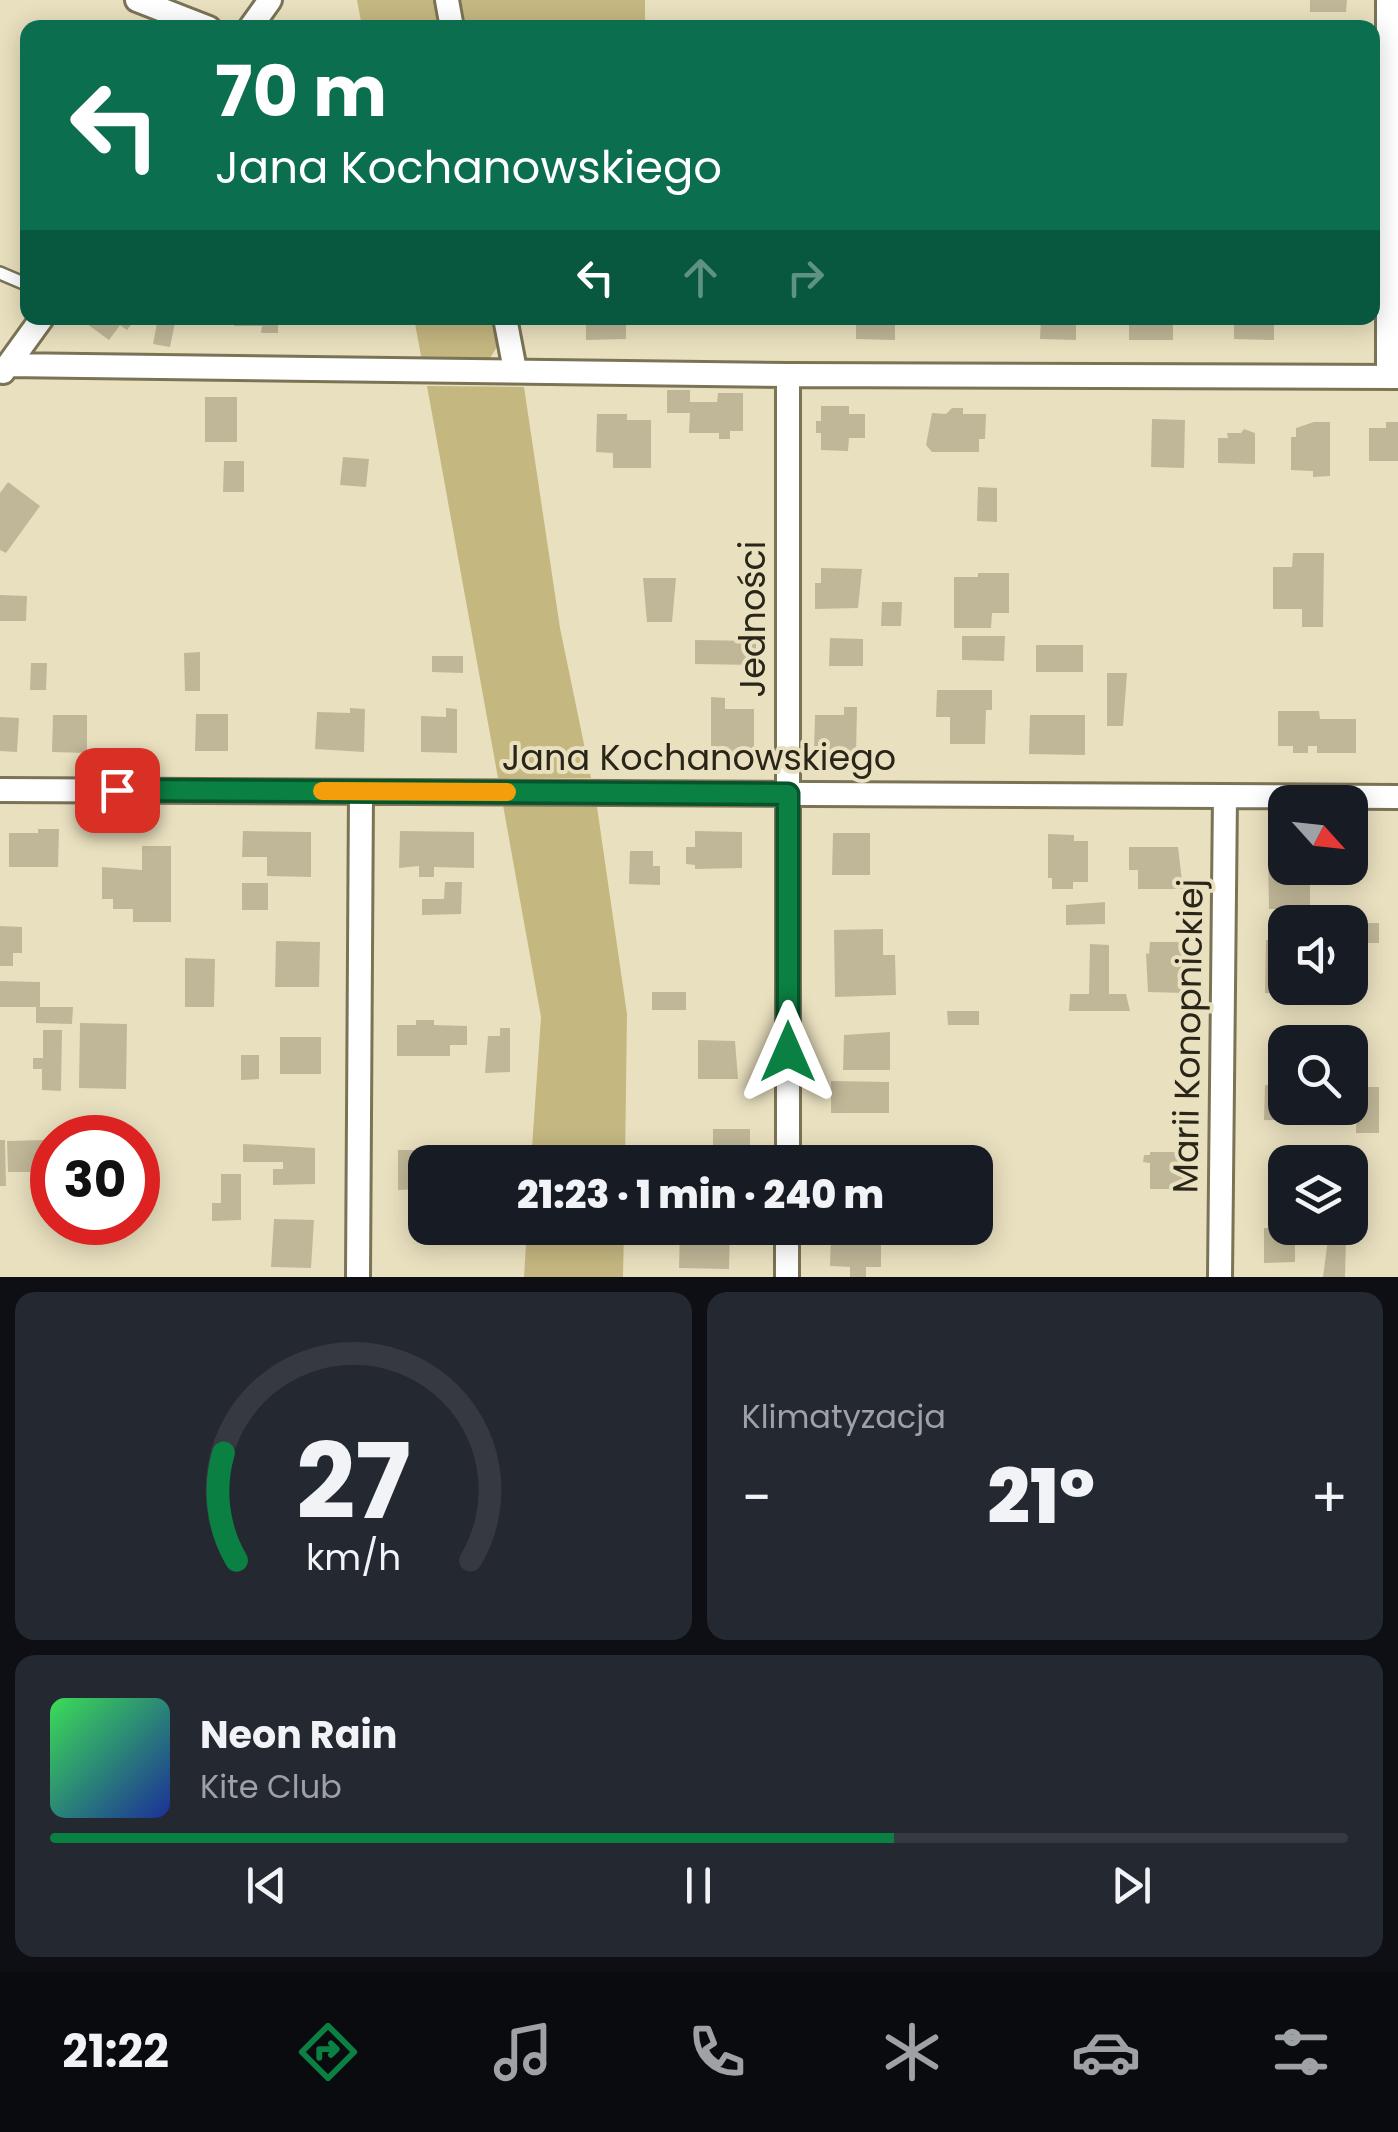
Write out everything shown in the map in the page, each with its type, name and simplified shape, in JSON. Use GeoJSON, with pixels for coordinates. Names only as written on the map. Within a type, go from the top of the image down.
{"type":"FeatureCollection","features":[{"type":"Feature","properties":{"kind":"street"},"geometry":{"type":"LineString","coordinates":[[136,0],[163,4],[194,20]]}},
{"type":"Feature","properties":{"kind":"street"},"geometry":{"type":"LineString","coordinates":[[4,371],[515,370],[1393,377],[1388,0]]}},
{"type":"Feature","properties":{"kind":"street"},"geometry":{"type":"LineString","coordinates":[[4,371],[37,325]]}},
{"type":"Feature","properties":{"kind":"street"},"geometry":{"type":"LineString","coordinates":[[506,325],[515,370]]}},
{"type":"Feature","properties":{"kind":"street","name":"Jedności"},"geometry":{"type":"LineString","coordinates":[[788,375],[788,1145]]}},
{"type":"Feature","properties":{"kind":"street","name":"Jana Kochanowskiego"},"geometry":{"type":"LineString","coordinates":[[0,790],[1398,797]]}},
{"type":"Feature","properties":{"kind":"street"},"geometry":{"type":"LineString","coordinates":[[358,1277],[361,792]]}},
{"type":"Feature","properties":{"kind":"street","name":"Marii Konopnickiej"},"geometry":{"type":"LineString","coordinates":[[1220,1277],[1225,796]]}},
{"type":"Feature","properties":{"kind":"street"},"geometry":{"type":"LineString","coordinates":[[788,1245],[788,1277]]}},
{"type":"Feature","properties":{"kind":"shaded area"},"geometry":{"type":"Polygon","coordinates":[[[357,0],[437,0],[441,20],[361,20],[357,0]]]}},
{"type":"Feature","properties":{"kind":"shaded area"},"geometry":{"type":"Polygon","coordinates":[[[461,0],[645,0],[645,20],[465,20],[461,0]]]}},
{"type":"Feature","properties":{"kind":"shaded area"},"geometry":{"type":"Polygon","coordinates":[[[415,325],[496,325],[500,342],[490,358],[422,361],[415,325]]]}},
{"type":"Feature","properties":{"kind":"shaded area"},"geometry":{"type":"Polygon","coordinates":[[[427,386],[524,387],[560,628],[591,778],[498,778],[427,386]]]}},
{"type":"Feature","properties":{"kind":"shaded area"},"geometry":{"type":"Polygon","coordinates":[[[503,805],[597,807],[627,1014],[625,1145],[532,1145],[541,1017],[503,805]]]}},
{"type":"Feature","properties":{"kind":"shaded area"},"geometry":{"type":"Polygon","coordinates":[[[526,1245],[624,1245],[623,1277],[524,1277],[526,1245]]]}},
{"type":"Feature","properties":{"kind":"building"},"geometry":{"type":"Polygon","coordinates":[[[1310,0],[1347,0],[1346,12],[1310,12],[1310,0]]]}},
{"type":"Feature","properties":{"kind":"building"},"geometry":{"type":"Polygon","coordinates":[[[89,325],[120,325],[109,340],[89,325]]]}},
{"type":"Feature","properties":{"kind":"building"},"geometry":{"type":"Polygon","coordinates":[[[157,325],[175,325],[170,347],[153,344],[157,325]]]}},
{"type":"Feature","properties":{"kind":"building"},"geometry":{"type":"Polygon","coordinates":[[[278,325],[278,333],[261,333],[262,326],[234,326],[278,325]]]}},
{"type":"Feature","properties":{"kind":"building"},"geometry":{"type":"Polygon","coordinates":[[[586,325],[626,325],[626,339],[586,340],[586,325]]]}},
{"type":"Feature","properties":{"kind":"building"},"geometry":{"type":"Polygon","coordinates":[[[856,325],[895,325],[895,340],[856,339],[856,325]]]}},
{"type":"Feature","properties":{"kind":"building"},"geometry":{"type":"Polygon","coordinates":[[[1041,325],[1076,325],[1076,340],[1040,339],[1041,325]]]}},
{"type":"Feature","properties":{"kind":"building"},"geometry":{"type":"Polygon","coordinates":[[[1129,325],[1173,325],[1173,340],[1129,340],[1129,325]]]}},
{"type":"Feature","properties":{"kind":"building"},"geometry":{"type":"Polygon","coordinates":[[[1234,325],[1274,325],[1274,340],[1234,339],[1234,325]]]}},
{"type":"Feature","properties":{"kind":"building"},"geometry":{"type":"Polygon","coordinates":[[[667,390],[690,390],[690,402],[717,402],[718,393],[743,393],[743,431],[730,431],[730,439],[719,439],[719,433],[689,433],[690,413],[667,413],[667,390]]]}},
{"type":"Feature","properties":{"kind":"building"},"geometry":{"type":"Polygon","coordinates":[[[205,397],[237,397],[237,442],[205,442],[205,397]]]}},
{"type":"Feature","properties":{"kind":"building"},"geometry":{"type":"Polygon","coordinates":[[[821,406],[849,406],[849,414],[865,414],[865,438],[849,438],[848,451],[821,450],[816,421],[821,421],[821,406]]]}},
{"type":"Feature","properties":{"kind":"building"},"geometry":{"type":"Polygon","coordinates":[[[952,408],[963,408],[963,414],[986,414],[985,439],[979,439],[979,452],[932,452],[926,445],[932,413],[946,414],[952,408]]]}},
{"type":"Feature","properties":{"kind":"building"},"geometry":{"type":"Polygon","coordinates":[[[597,414],[627,414],[627,420],[651,420],[651,468],[613,468],[613,453],[596,452],[597,414]]]}},
{"type":"Feature","properties":{"kind":"building"},"geometry":{"type":"Polygon","coordinates":[[[1152,419],[1185,420],[1184,468],[1151,467],[1152,419]]]}},
{"type":"Feature","properties":{"kind":"building"},"geometry":{"type":"Polygon","coordinates":[[[1330,422],[1330,476],[1313,477],[1313,471],[1291,470],[1291,437],[1296,437],[1296,428],[1330,422]]]}},
{"type":"Feature","properties":{"kind":"building"},"geometry":{"type":"Polygon","coordinates":[[[1386,422],[1398,422],[1398,461],[1369,461],[1369,428],[1386,428],[1386,422]]]}},
{"type":"Feature","properties":{"kind":"building"},"geometry":{"type":"Polygon","coordinates":[[[1244,429],[1255,433],[1255,464],[1218,463],[1218,438],[1228,438],[1227,433],[1241,433],[1244,429]]]}},
{"type":"Feature","properties":{"kind":"building"},"geometry":{"type":"Polygon","coordinates":[[[343,457],[369,459],[366,487],[340,485],[343,457]]]}},
{"type":"Feature","properties":{"kind":"building"},"geometry":{"type":"Polygon","coordinates":[[[224,461],[244,461],[244,492],[223,492],[224,461]]]}},
{"type":"Feature","properties":{"kind":"building"},"geometry":{"type":"Polygon","coordinates":[[[8,482],[40,506],[6,553],[0,550],[0,493],[8,482]]]}},
{"type":"Feature","properties":{"kind":"building"},"geometry":{"type":"Polygon","coordinates":[[[978,487],[997,488],[997,522],[977,521],[978,487]]]}},
{"type":"Feature","properties":{"kind":"building"},"geometry":{"type":"Polygon","coordinates":[[[1293,553],[1324,553],[1323,627],[1302,627],[1302,609],[1273,609],[1273,567],[1292,567],[1293,553]]]}},
{"type":"Feature","properties":{"kind":"building"},"geometry":{"type":"Polygon","coordinates":[[[821,568],[862,569],[858,608],[815,609],[815,583],[821,583],[821,568]]]}},
{"type":"Feature","properties":{"kind":"building"},"geometry":{"type":"Polygon","coordinates":[[[978,573],[1009,573],[1009,613],[992,613],[991,628],[954,628],[954,577],[978,577],[978,573]]]}},
{"type":"Feature","properties":{"kind":"building"},"geometry":{"type":"Polygon","coordinates":[[[643,578],[676,578],[672,622],[647,622],[643,578]]]}},
{"type":"Feature","properties":{"kind":"building"},"geometry":{"type":"Polygon","coordinates":[[[0,595],[27,596],[26,621],[0,621],[0,595]]]}},
{"type":"Feature","properties":{"kind":"building"},"geometry":{"type":"Polygon","coordinates":[[[882,602],[902,602],[901,626],[881,626],[882,602]]]}},
{"type":"Feature","properties":{"kind":"building"},"geometry":{"type":"Polygon","coordinates":[[[962,636],[1005,636],[1004,661],[962,660],[962,636]]]}},
{"type":"Feature","properties":{"kind":"building"},"geometry":{"type":"Polygon","coordinates":[[[830,638],[863,639],[863,666],[829,666],[830,638]]]}},
{"type":"Feature","properties":{"kind":"building"},"geometry":{"type":"Polygon","coordinates":[[[695,640],[756,641],[756,665],[695,664],[695,640]]]}},
{"type":"Feature","properties":{"kind":"building"},"geometry":{"type":"Polygon","coordinates":[[[1036,645],[1083,645],[1083,672],[1036,672],[1036,645]]]}},
{"type":"Feature","properties":{"kind":"building"},"geometry":{"type":"Polygon","coordinates":[[[200,652],[200,691],[185,691],[184,653],[200,652]]]}},
{"type":"Feature","properties":{"kind":"building"},"geometry":{"type":"Polygon","coordinates":[[[432,656],[463,656],[463,673],[432,672],[432,656]]]}},
{"type":"Feature","properties":{"kind":"building"},"geometry":{"type":"Polygon","coordinates":[[[31,663],[47,663],[46,690],[30,690],[31,663]]]}},
{"type":"Feature","properties":{"kind":"building"},"geometry":{"type":"Polygon","coordinates":[[[1107,673],[1127,673],[1123,726],[1107,726],[1107,673]]]}},
{"type":"Feature","properties":{"kind":"building"},"geometry":{"type":"Polygon","coordinates":[[[937,690],[992,690],[992,710],[986,710],[985,744],[950,744],[950,717],[936,717],[937,690]]]}},
{"type":"Feature","properties":{"kind":"building"},"geometry":{"type":"Polygon","coordinates":[[[711,697],[725,698],[725,709],[754,709],[754,753],[711,752],[711,697]]]}},
{"type":"Feature","properties":{"kind":"building"},"geometry":{"type":"Polygon","coordinates":[[[844,707],[857,707],[856,754],[814,753],[815,715],[844,715],[844,707]]]}},
{"type":"Feature","properties":{"kind":"building"},"geometry":{"type":"Polygon","coordinates":[[[350,708],[365,709],[364,752],[315,749],[317,712],[350,713],[350,708]]]}},
{"type":"Feature","properties":{"kind":"building"},"geometry":{"type":"Polygon","coordinates":[[[446,708],[457,709],[457,753],[421,752],[421,716],[446,717],[446,708]]]}},
{"type":"Feature","properties":{"kind":"building"},"geometry":{"type":"Polygon","coordinates":[[[1278,711],[1319,711],[1320,719],[1356,719],[1356,753],[1317,753],[1317,746],[1308,746],[1308,753],[1293,753],[1293,746],[1278,746],[1278,711]]]}},
{"type":"Feature","properties":{"kind":"building"},"geometry":{"type":"Polygon","coordinates":[[[196,714],[228,714],[228,751],[195,751],[196,714]]]}},
{"type":"Feature","properties":{"kind":"building"},"geometry":{"type":"Polygon","coordinates":[[[53,715],[87,715],[87,753],[52,752],[53,715]]]}},
{"type":"Feature","properties":{"kind":"building"},"geometry":{"type":"Polygon","coordinates":[[[1030,715],[1085,715],[1085,755],[1029,754],[1030,715]]]}},
{"type":"Feature","properties":{"kind":"building"},"geometry":{"type":"Polygon","coordinates":[[[0,717],[19,718],[17,752],[0,751],[0,717]]]}},
{"type":"Feature","properties":{"kind":"building"},"geometry":{"type":"Polygon","coordinates":[[[38,829],[59,829],[58,867],[9,867],[9,833],[38,833],[38,829]]]}},
{"type":"Feature","properties":{"kind":"building"},"geometry":{"type":"Polygon","coordinates":[[[243,831],[311,832],[311,877],[267,876],[267,857],[242,857],[243,831]]]}},
{"type":"Feature","properties":{"kind":"building"},"geometry":{"type":"Polygon","coordinates":[[[400,831],[474,832],[474,868],[434,867],[434,877],[419,877],[419,866],[399,868],[400,831]]]}},
{"type":"Feature","properties":{"kind":"building"},"geometry":{"type":"Polygon","coordinates":[[[695,831],[742,832],[742,868],[695,869],[695,865],[686,864],[686,847],[695,847],[695,831]]]}},
{"type":"Feature","properties":{"kind":"building"},"geometry":{"type":"Polygon","coordinates":[[[833,833],[870,833],[870,875],[832,875],[833,833]]]}},
{"type":"Feature","properties":{"kind":"building"},"geometry":{"type":"Polygon","coordinates":[[[1048,834],[1074,835],[1074,841],[1088,841],[1088,882],[1073,882],[1073,889],[1052,889],[1052,878],[1048,878],[1048,834]]]}},
{"type":"Feature","properties":{"kind":"building"},"geometry":{"type":"Polygon","coordinates":[[[142,846],[171,846],[171,922],[133,922],[133,909],[113,909],[113,899],[102,899],[102,867],[142,870],[142,846]]]}},
{"type":"Feature","properties":{"kind":"building"},"geometry":{"type":"Polygon","coordinates":[[[1129,847],[1178,847],[1183,889],[1138,889],[1138,870],[1129,870],[1129,847]]]}},
{"type":"Feature","properties":{"kind":"building"},"geometry":{"type":"Polygon","coordinates":[[[630,851],[653,851],[653,866],[660,866],[660,885],[629,884],[630,851]]]}},
{"type":"Feature","properties":{"kind":"building"},"geometry":{"type":"Polygon","coordinates":[[[445,882],[462,882],[461,914],[422,915],[422,899],[444,899],[445,882]]]}},
{"type":"Feature","properties":{"kind":"building"},"geometry":{"type":"Polygon","coordinates":[[[242,883],[268,883],[268,910],[242,910],[242,883]]]}},
{"type":"Feature","properties":{"kind":"building"},"geometry":{"type":"Polygon","coordinates":[[[1269,885],[1310,885],[1310,905],[1269,905],[1269,885]]]}},
{"type":"Feature","properties":{"kind":"building"},"geometry":{"type":"Polygon","coordinates":[[[1105,902],[1105,924],[1066,925],[1066,905],[1105,902]]]}},
{"type":"Feature","properties":{"kind":"building"},"geometry":{"type":"Polygon","coordinates":[[[1368,923],[1379,923],[1379,943],[1368,943],[1368,923]]]}},
{"type":"Feature","properties":{"kind":"building"},"geometry":{"type":"Polygon","coordinates":[[[0,926],[22,927],[22,953],[13,953],[13,966],[0,966],[0,926]]]}},
{"type":"Feature","properties":{"kind":"building"},"geometry":{"type":"Polygon","coordinates":[[[883,929],[883,955],[895,955],[896,995],[835,997],[834,930],[883,929]]]}},
{"type":"Feature","properties":{"kind":"building"},"geometry":{"type":"Polygon","coordinates":[[[1266,940],[1268,993],[1265,993],[1266,940]]]}},
{"type":"Feature","properties":{"kind":"building"},"geometry":{"type":"Polygon","coordinates":[[[276,941],[320,942],[319,987],[275,987],[276,941]]]}},
{"type":"Feature","properties":{"kind":"building"},"geometry":{"type":"Polygon","coordinates":[[[1150,942],[1186,942],[1185,993],[1148,992],[1146,953],[1149,954],[1150,942]]]}},
{"type":"Feature","properties":{"kind":"building"},"geometry":{"type":"Polygon","coordinates":[[[1090,944],[1109,945],[1109,994],[1126,994],[1130,1011],[1069,1011],[1070,994],[1089,994],[1090,944]]]}},
{"type":"Feature","properties":{"kind":"building"},"geometry":{"type":"Polygon","coordinates":[[[185,958],[215,959],[214,1007],[185,1007],[185,958]]]}},
{"type":"Feature","properties":{"kind":"building"},"geometry":{"type":"Polygon","coordinates":[[[0,981],[40,982],[40,1007],[73,1007],[72,1024],[36,1023],[36,1007],[0,1007],[0,981]]]}},
{"type":"Feature","properties":{"kind":"building"},"geometry":{"type":"Polygon","coordinates":[[[652,992],[686,992],[686,1010],[652,1010],[652,992]]]}},
{"type":"Feature","properties":{"kind":"building"},"geometry":{"type":"Polygon","coordinates":[[[947,1011],[979,1011],[979,1025],[948,1025],[947,1011]]]}},
{"type":"Feature","properties":{"kind":"building"},"geometry":{"type":"Polygon","coordinates":[[[416,1020],[467,1026],[467,1045],[450,1045],[450,1056],[397,1056],[397,1025],[416,1025],[416,1020]]]}},
{"type":"Feature","properties":{"kind":"building"},"geometry":{"type":"Polygon","coordinates":[[[80,1023],[127,1024],[126,1089],[79,1088],[80,1023]]]}},
{"type":"Feature","properties":{"kind":"building"},"geometry":{"type":"Polygon","coordinates":[[[500,1028],[510,1028],[510,1072],[485,1073],[488,1036],[500,1036],[500,1028]]]}},
{"type":"Feature","properties":{"kind":"building"},"geometry":{"type":"Polygon","coordinates":[[[43,1030],[62,1030],[61,1091],[42,1090],[42,1069],[33,1069],[33,1058],[43,1058],[43,1030]]]}},
{"type":"Feature","properties":{"kind":"building"},"geometry":{"type":"Polygon","coordinates":[[[890,1032],[890,1070],[843,1070],[844,1035],[890,1032]]]}},
{"type":"Feature","properties":{"kind":"building"},"geometry":{"type":"Polygon","coordinates":[[[280,1037],[321,1037],[321,1074],[280,1074],[280,1037]]]}},
{"type":"Feature","properties":{"kind":"building"},"geometry":{"type":"Polygon","coordinates":[[[698,1040],[735,1041],[738,1079],[698,1079],[698,1040]]]}},
{"type":"Feature","properties":{"kind":"building"},"geometry":{"type":"Polygon","coordinates":[[[241,1055],[259,1055],[259,1079],[241,1080],[241,1055]]]}},
{"type":"Feature","properties":{"kind":"building"},"geometry":{"type":"Polygon","coordinates":[[[831,1081],[889,1082],[889,1113],[831,1113],[831,1081]]]}},
{"type":"Feature","properties":{"kind":"building"},"geometry":{"type":"Polygon","coordinates":[[[1265,1085],[1268,1085],[1268,1120],[1264,1120],[1265,1085]]]}},
{"type":"Feature","properties":{"kind":"building"},"geometry":{"type":"Polygon","coordinates":[[[1368,1087],[1379,1087],[1379,1133],[1356,1133],[1356,1125],[1368,1125],[1368,1087]]]}},
{"type":"Feature","properties":{"kind":"building"},"geometry":{"type":"Polygon","coordinates":[[[713,1129],[750,1129],[750,1145],[713,1145],[713,1129]]]}},
{"type":"Feature","properties":{"kind":"building"},"geometry":{"type":"Polygon","coordinates":[[[0,1140],[5,1140],[6,1186],[0,1186],[0,1140]]]}},
{"type":"Feature","properties":{"kind":"building"},"geometry":{"type":"Polygon","coordinates":[[[30,1140],[30,1172],[8,1172],[7,1141],[30,1140]]]}},
{"type":"Feature","properties":{"kind":"building"},"geometry":{"type":"Polygon","coordinates":[[[243,1144],[315,1148],[315,1184],[273,1185],[273,1169],[283,1169],[283,1162],[243,1162],[243,1144]]]}},
{"type":"Feature","properties":{"kind":"building"},"geometry":{"type":"Polygon","coordinates":[[[398,1150],[408,1150],[408,1190],[398,1190],[398,1150]]]}},
{"type":"Feature","properties":{"kind":"building"},"geometry":{"type":"Polygon","coordinates":[[[1185,1152],[1185,1189],[1150,1189],[1150,1163],[1143,1162],[1144,1155],[1185,1152]]]}},
{"type":"Feature","properties":{"kind":"building"},"geometry":{"type":"Polygon","coordinates":[[[221,1174],[241,1174],[241,1220],[212,1221],[212,1203],[221,1203],[221,1174]]]}},
{"type":"Feature","properties":{"kind":"building"},"geometry":{"type":"Polygon","coordinates":[[[274,1219],[314,1220],[311,1268],[271,1267],[274,1219]]]}},
{"type":"Feature","properties":{"kind":"building"},"geometry":{"type":"Polygon","coordinates":[[[1264,1228],[1268,1228],[1268,1245],[1295,1245],[1295,1262],[1264,1263],[1264,1228]]]}},
{"type":"Feature","properties":{"kind":"building"},"geometry":{"type":"Polygon","coordinates":[[[680,1245],[730,1245],[729,1269],[679,1268],[680,1245]]]}},
{"type":"Feature","properties":{"kind":"building"},"geometry":{"type":"Polygon","coordinates":[[[831,1245],[881,1245],[881,1267],[866,1267],[866,1277],[850,1277],[850,1267],[830,1266],[831,1245]]]}},
{"type":"Feature","properties":{"kind":"building"},"geometry":{"type":"Polygon","coordinates":[[[1327,1245],[1346,1245],[1345,1277],[1323,1277],[1327,1245]]]}},
{"type":"Feature","properties":{"kind":"slow traffic"},"geometry":{"type":"LineString","coordinates":[[322,791],[507,792]]}},
{"type":"Feature","properties":{"kind":"route"},"geometry":{"type":"LineString","coordinates":[[117,790],[788,794],[788,1052]]}}]}
